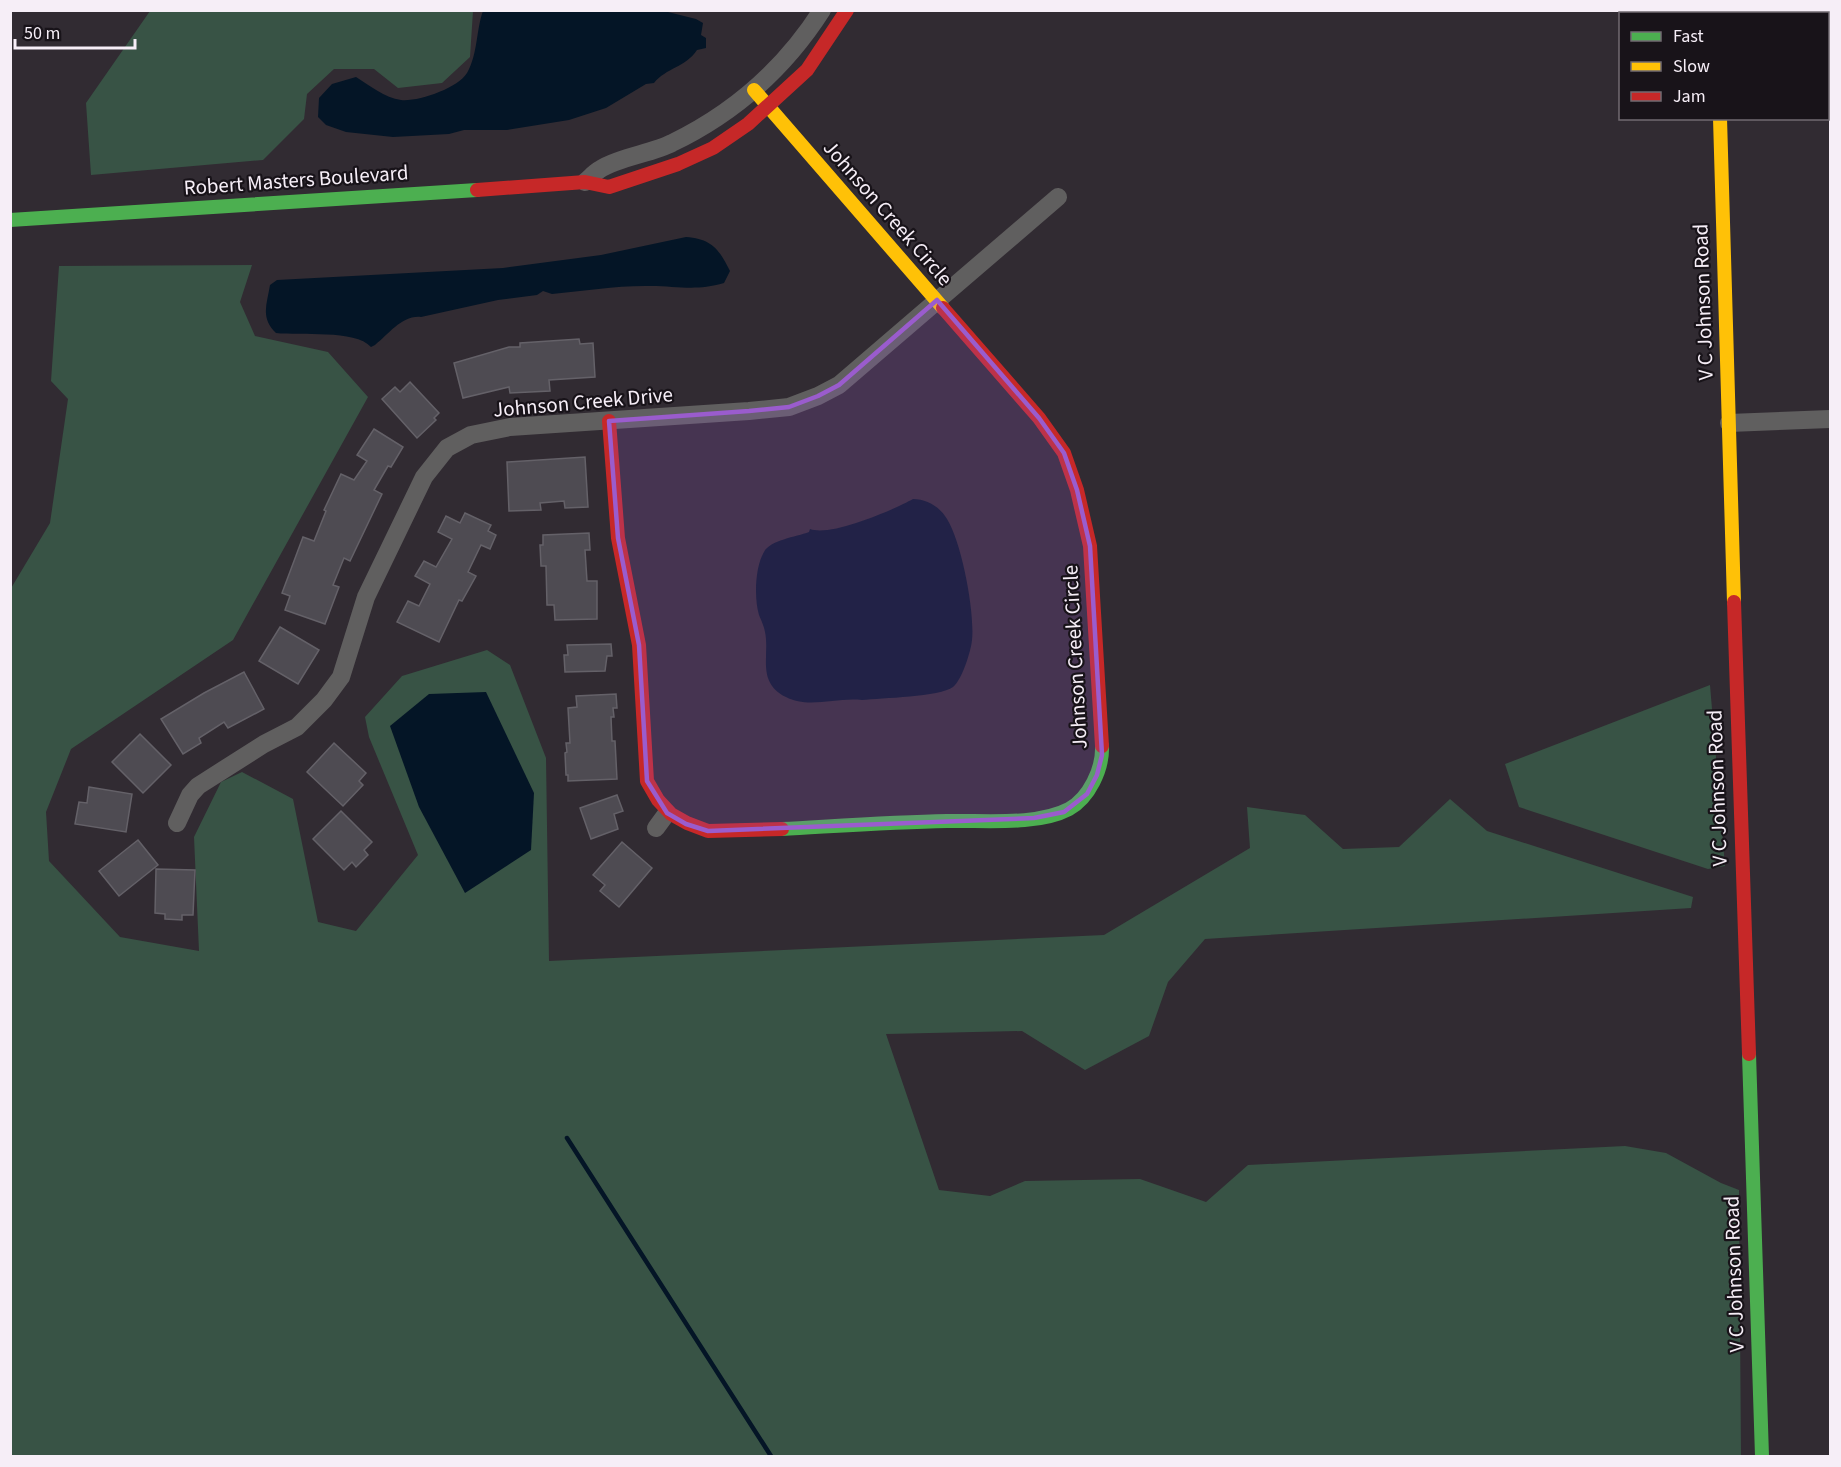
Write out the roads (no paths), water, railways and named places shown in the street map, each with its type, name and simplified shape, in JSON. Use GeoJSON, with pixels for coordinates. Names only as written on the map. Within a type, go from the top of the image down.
{"type":"FeatureCollection","features":[{"type":"Feature","properties":{"kind":"street"},"geometry":{"type":"LineString","coordinates":[[585,182],[601,168],[671,144],[724,112],[769,77],[804,38],[822,10]]}},
{"type":"Feature","properties":{"kind":"street","name":"Robert Masters Boulevard"},"geometry":{"type":"LineString","coordinates":[[10,220],[585,182],[609,187],[678,164],[713,148],[748,124],[807,70],[847,10]]}},
{"type":"Feature","properties":{"kind":"street","name":"Johnson Creek Circle"},"geometry":{"type":"LineString","coordinates":[[609,421],[620,548],[639,645],[647,781],[654,797],[667,813],[686,824],[708,831],[1034,818],[1064,812],[1087,794],[1097,775],[1102,755],[1090,546],[1077,490],[1064,453],[1039,418],[754,90]]}},
{"type":"Feature","properties":{"kind":"street","name":"V C Johnson Road"},"geometry":{"type":"LineString","coordinates":[[1720,120],[1737,737],[1744,886],[1762,1456]]}},
{"type":"Feature","properties":{"kind":"street","name":"Johnson Creek Drive"},"geometry":{"type":"LineString","coordinates":[[177,823],[190,795],[198,786],[264,744],[297,727],[324,700],[341,677],[366,597],[424,477],[447,448],[471,435],[510,427],[750,411],[789,407],[810,399],[839,385],[1058,197]]}},
{"type":"Feature","properties":{"kind":"street"},"geometry":{"type":"LineString","coordinates":[[1729,423],[1830,419]]}},
{"type":"Feature","properties":{"kind":"street"},"geometry":{"type":"LineString","coordinates":[[656,828],[667,813]]}},
{"type":"Feature","properties":{"kind":"water"},"geometry":{"type":"Polygon","coordinates":[[[660,10],[696,19],[703,23],[701,35],[706,38],[706,48],[697,50],[687,60],[654,83],[646,84],[606,108],[569,120],[507,130],[464,130],[449,134],[393,137],[346,132],[326,125],[318,117],[319,98],[332,84],[356,77],[383,94],[401,100],[417,99],[455,84],[462,79],[471,66],[483,11],[660,10]]]}},
{"type":"Feature","properties":{"kind":"water"},"geometry":{"type":"Polygon","coordinates":[[[686,237],[702,240],[714,246],[730,271],[724,283],[693,288],[633,286],[552,294],[543,291],[537,295],[498,300],[414,317],[396,326],[371,347],[363,341],[340,335],[276,333],[266,316],[270,285],[277,280],[503,268],[601,255],[686,237]]]}},
{"type":"Feature","properties":{"kind":"water"},"geometry":{"type":"Polygon","coordinates":[[[913,499],[928,502],[937,507],[947,519],[958,544],[966,578],[972,628],[970,651],[960,678],[953,687],[936,693],[862,700],[804,702],[786,697],[777,691],[767,676],[765,632],[756,600],[757,574],[764,552],[784,539],[809,532],[810,529],[820,530],[847,526],[913,499]]]}},
{"type":"Feature","properties":{"kind":"water"},"geometry":{"type":"Polygon","coordinates":[[[486,692],[534,793],[531,850],[465,893],[419,807],[390,726],[429,694],[486,692]]]}},
{"type":"Feature","properties":{"kind":"waterway"},"geometry":{"type":"LineString","coordinates":[[567,1138],[771,1456]]}}]}
